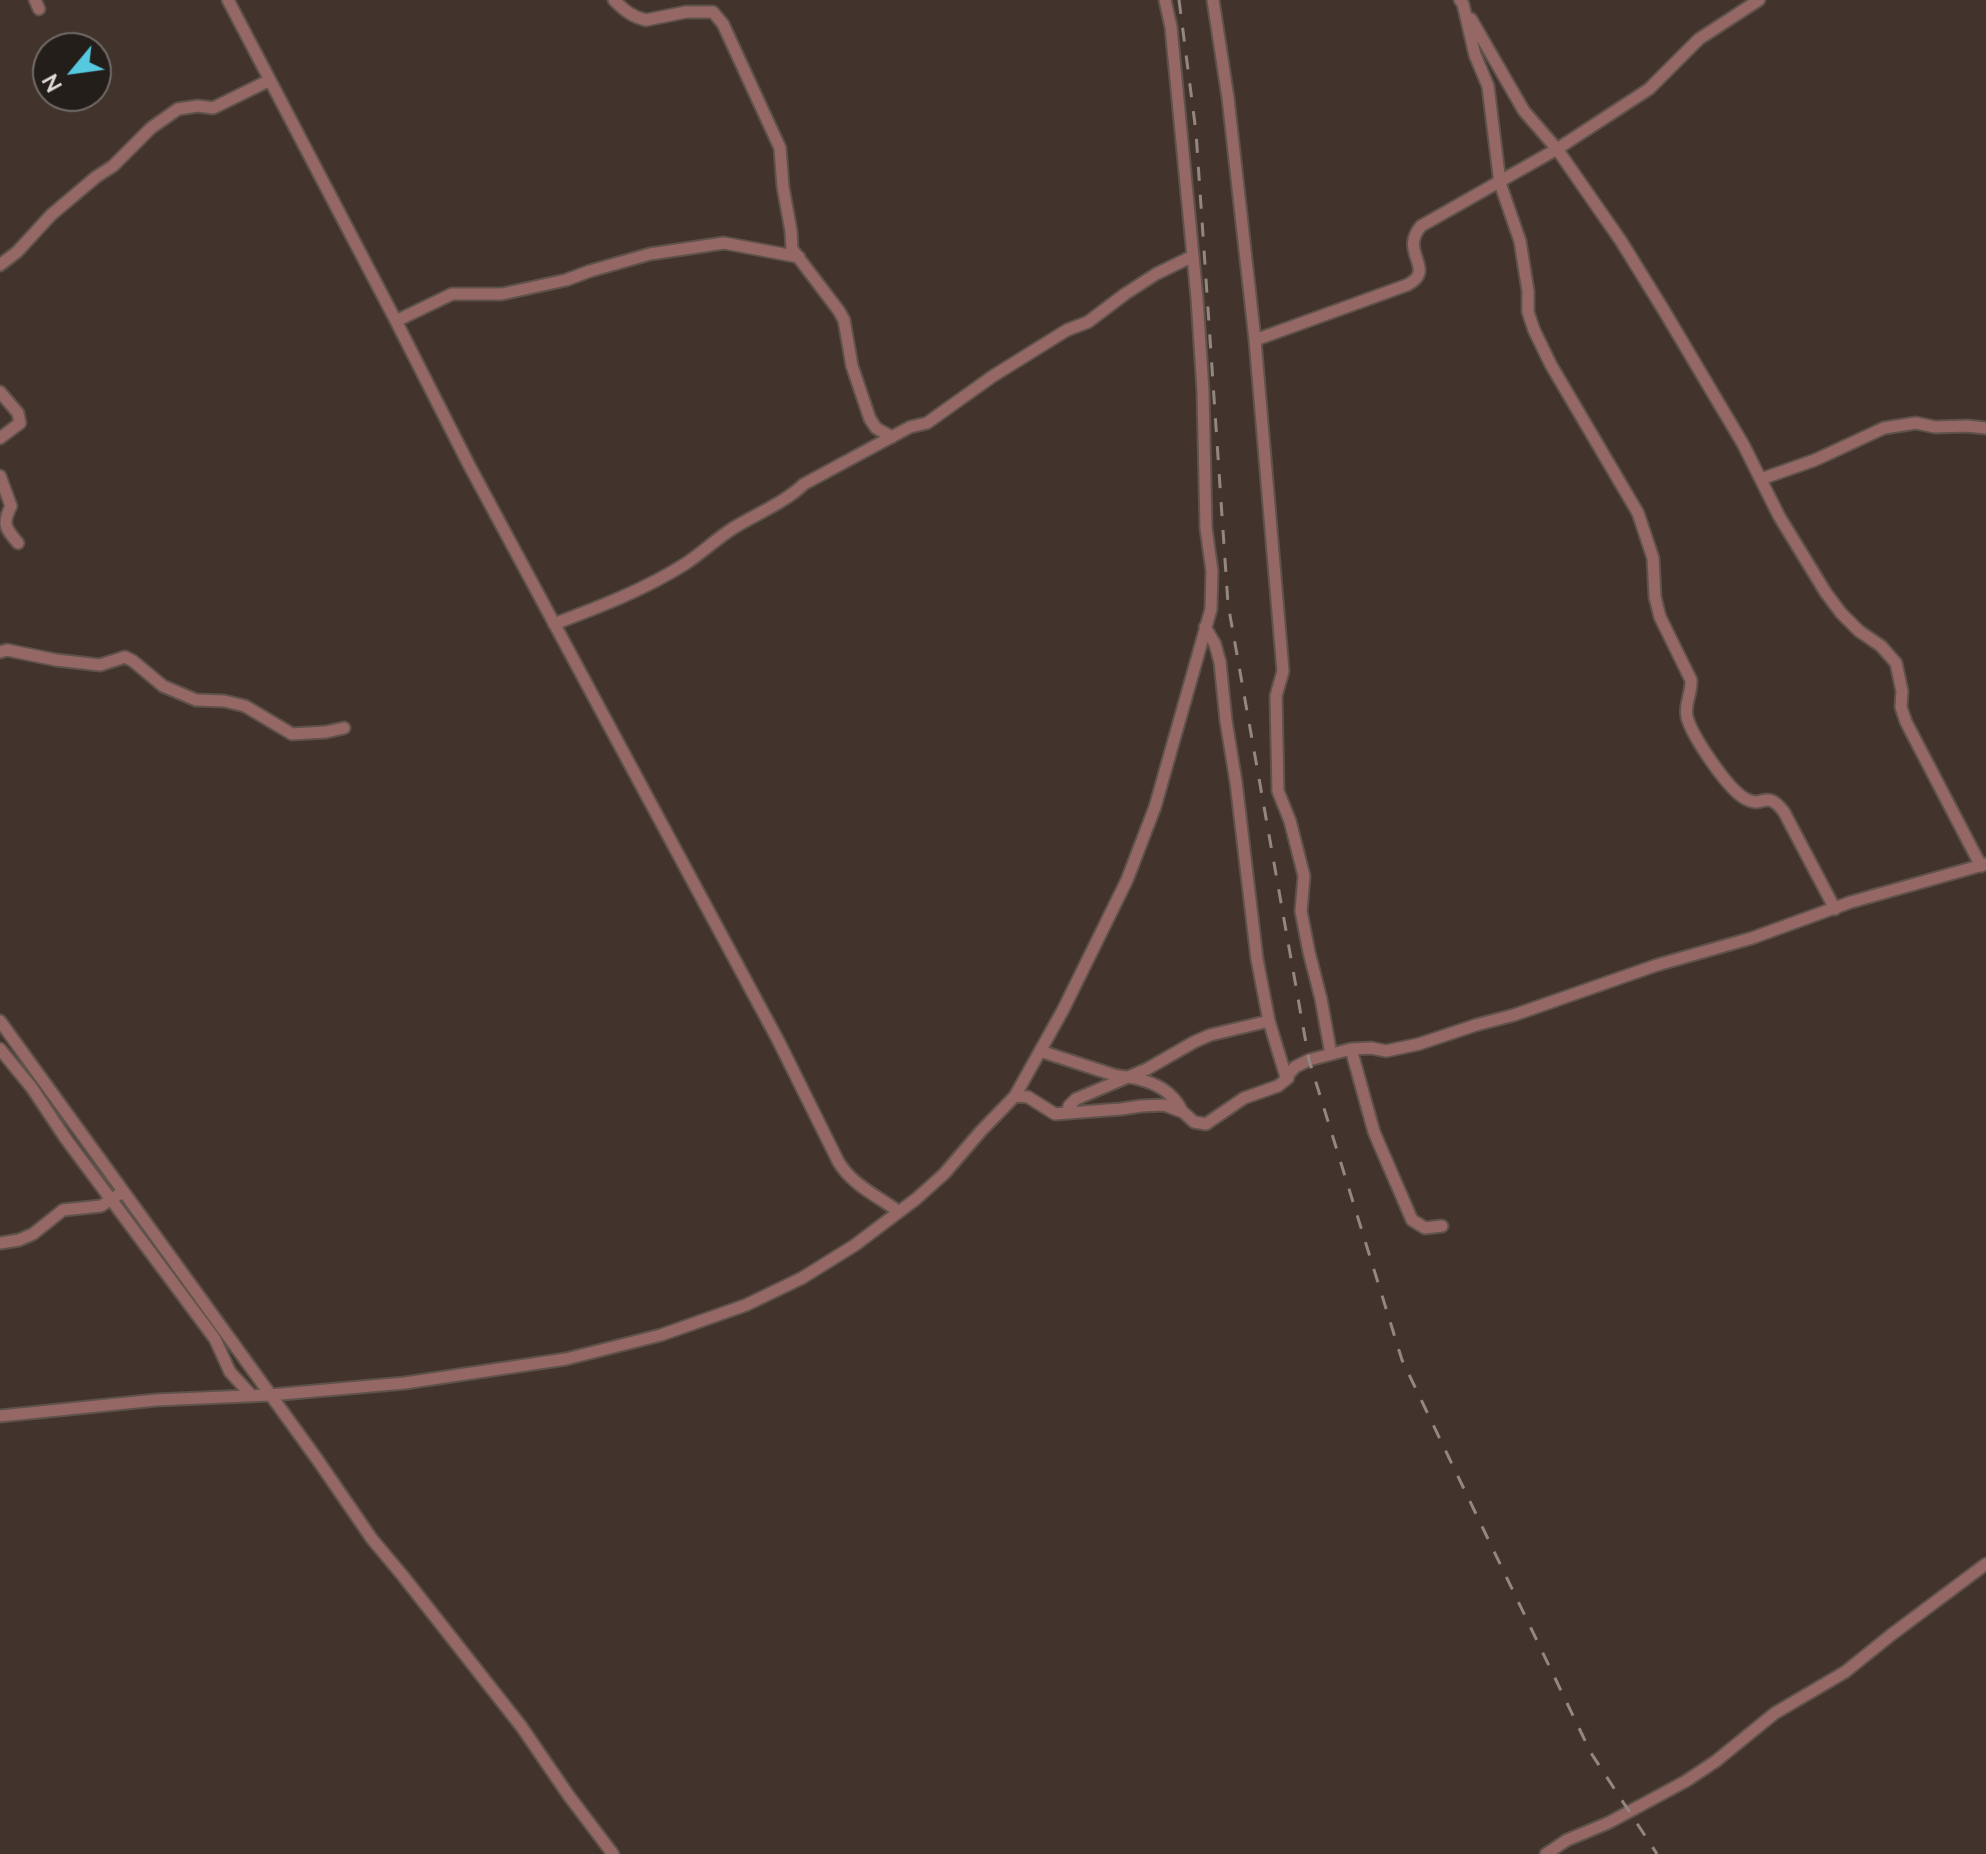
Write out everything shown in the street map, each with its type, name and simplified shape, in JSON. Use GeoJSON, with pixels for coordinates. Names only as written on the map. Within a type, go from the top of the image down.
{"type":"FeatureCollection","features":[{"type":"Feature","properties":{"kind":"street"},"geometry":{"type":"LineString","coordinates":[[228,0],[440,409],[779,1042],[844,1172],[898,1211]]}},
{"type":"Feature","properties":{"kind":"street"},"geometry":{"type":"LineString","coordinates":[[614,0],[624,11],[640,19],[686,12],[713,12],[723,24],[780,148],[792,249],[844,320],[852,366],[870,419],[876,428],[892,437]]}},
{"type":"Feature","properties":{"kind":"street"},"geometry":{"type":"LineString","coordinates":[[0,1416],[156,1400],[270,1395],[405,1383],[528,1365],[661,1335],[746,1305],[802,1278],[855,1245],[944,1174],[1015,1096],[1063,1010],[1127,880],[1155,807],[1211,609],[1203,391],[1193,256],[1171,27],[1165,0]]}},
{"type":"Feature","properties":{"kind":"street"},"geometry":{"type":"LineString","coordinates":[[1213,0],[1228,98],[1255,340],[1283,671],[1276,696],[1278,791],[1290,821],[1304,876],[1301,911],[1331,1054]]}},
{"type":"Feature","properties":{"kind":"street"},"geometry":{"type":"LineString","coordinates":[[1255,340],[1411,283],[1420,273],[1412,243],[1421,226],[1557,149],[1649,89],[1699,39],[1759,0]]}},
{"type":"Feature","properties":{"kind":"street"},"geometry":{"type":"LineString","coordinates":[[1015,1096],[1028,1097],[1055,1114],[1155,1104],[1171,1106],[1194,1122],[1206,1124],[1244,1098],[1278,1086],[1295,1067],[1309,1060],[1351,1049],[1386,1051],[1419,1044],[1633,973],[1752,938],[1851,902],[1984,865],[1906,722],[1901,707],[1896,663],[1881,646],[1859,631],[1841,613],[1826,593],[1779,516],[1743,444],[1621,241],[1557,149],[1524,111],[1462,2]]}},
{"type":"Feature","properties":{"kind":"street"},"geometry":{"type":"LineString","coordinates":[[1462,2],[1475,55],[1488,86],[1500,183],[1520,241],[1528,312],[1540,346],[1632,501],[1648,537],[1660,617],[1691,680],[1687,717],[1721,774],[1742,798],[1756,802],[1766,799],[1777,803],[1835,909]]}},
{"type":"Feature","properties":{"kind":"street"},"geometry":{"type":"LineString","coordinates":[[0,265],[17,252],[51,215],[113,166],[151,128],[178,109],[198,106],[213,108],[270,80]]}},
{"type":"Feature","properties":{"kind":"street"},"geometry":{"type":"LineString","coordinates":[[396,321],[452,294],[502,294],[566,280],[650,254],[724,243],[800,257]]}},
{"type":"Feature","properties":{"kind":"street"},"geometry":{"type":"LineString","coordinates":[[554,624],[643,587],[686,563],[804,484],[910,427],[927,423],[993,376],[1067,330],[1088,322],[1156,274],[1193,256]]}},
{"type":"Feature","properties":{"kind":"street"},"geometry":{"type":"LineString","coordinates":[[0,392],[18,413],[20,423],[0,438]]}},
{"type":"Feature","properties":{"kind":"street"},"geometry":{"type":"LineString","coordinates":[[1761,479],[1815,460],[1884,428],[1916,423],[1935,427],[1986,428]]}},
{"type":"Feature","properties":{"kind":"street"},"geometry":{"type":"LineString","coordinates":[[0,476],[11,506],[5,518],[6,530],[18,543]]}},
{"type":"Feature","properties":{"kind":"street"},"geometry":{"type":"LineString","coordinates":[[1205,627],[1215,644],[1220,662],[1257,959],[1269,1021],[1286,1077]]}},
{"type":"Feature","properties":{"kind":"street"},"geometry":{"type":"LineString","coordinates":[[2,650],[100,665],[125,657],[163,686],[196,700],[224,701],[245,706],[292,734],[344,728]]}},
{"type":"Feature","properties":{"kind":"street"},"geometry":{"type":"LineString","coordinates":[[0,1021],[372,1539],[521,1726],[613,1854]]}},
{"type":"Feature","properties":{"kind":"street"},"geometry":{"type":"LineString","coordinates":[[1067,1113],[1076,1099],[1147,1069],[1210,1035],[1269,1021]]}},
{"type":"Feature","properties":{"kind":"street"},"geometry":{"type":"LineString","coordinates":[[0,1049],[32,1088],[66,1139],[215,1339],[230,1372],[252,1396]]}},
{"type":"Feature","properties":{"kind":"street"},"geometry":{"type":"LineString","coordinates":[[1351,1049],[1374,1132],[1412,1220],[1425,1228],[1442,1226]]}},
{"type":"Feature","properties":{"kind":"street"},"geometry":{"type":"LineString","coordinates":[[1040,1051],[1119,1078],[1147,1081],[1175,1098],[1182,1111]]}},
{"type":"Feature","properties":{"kind":"street"},"geometry":{"type":"LineString","coordinates":[[0,1243],[33,1234],[63,1210],[101,1206],[122,1191]]}},
{"type":"Feature","properties":{"kind":"street"},"geometry":{"type":"LineString","coordinates":[[1546,1854],[1567,1840],[1608,1823],[1686,1781],[1775,1713],[1845,1672],[1986,1564]]}},
{"type":"Feature","properties":{"kind":"railway"},"geometry":{"type":"LineString","coordinates":[[1179,0],[1196,132],[1228,604],[1309,1060],[1402,1360],[1591,1753],[1657,1854]]}}]}
